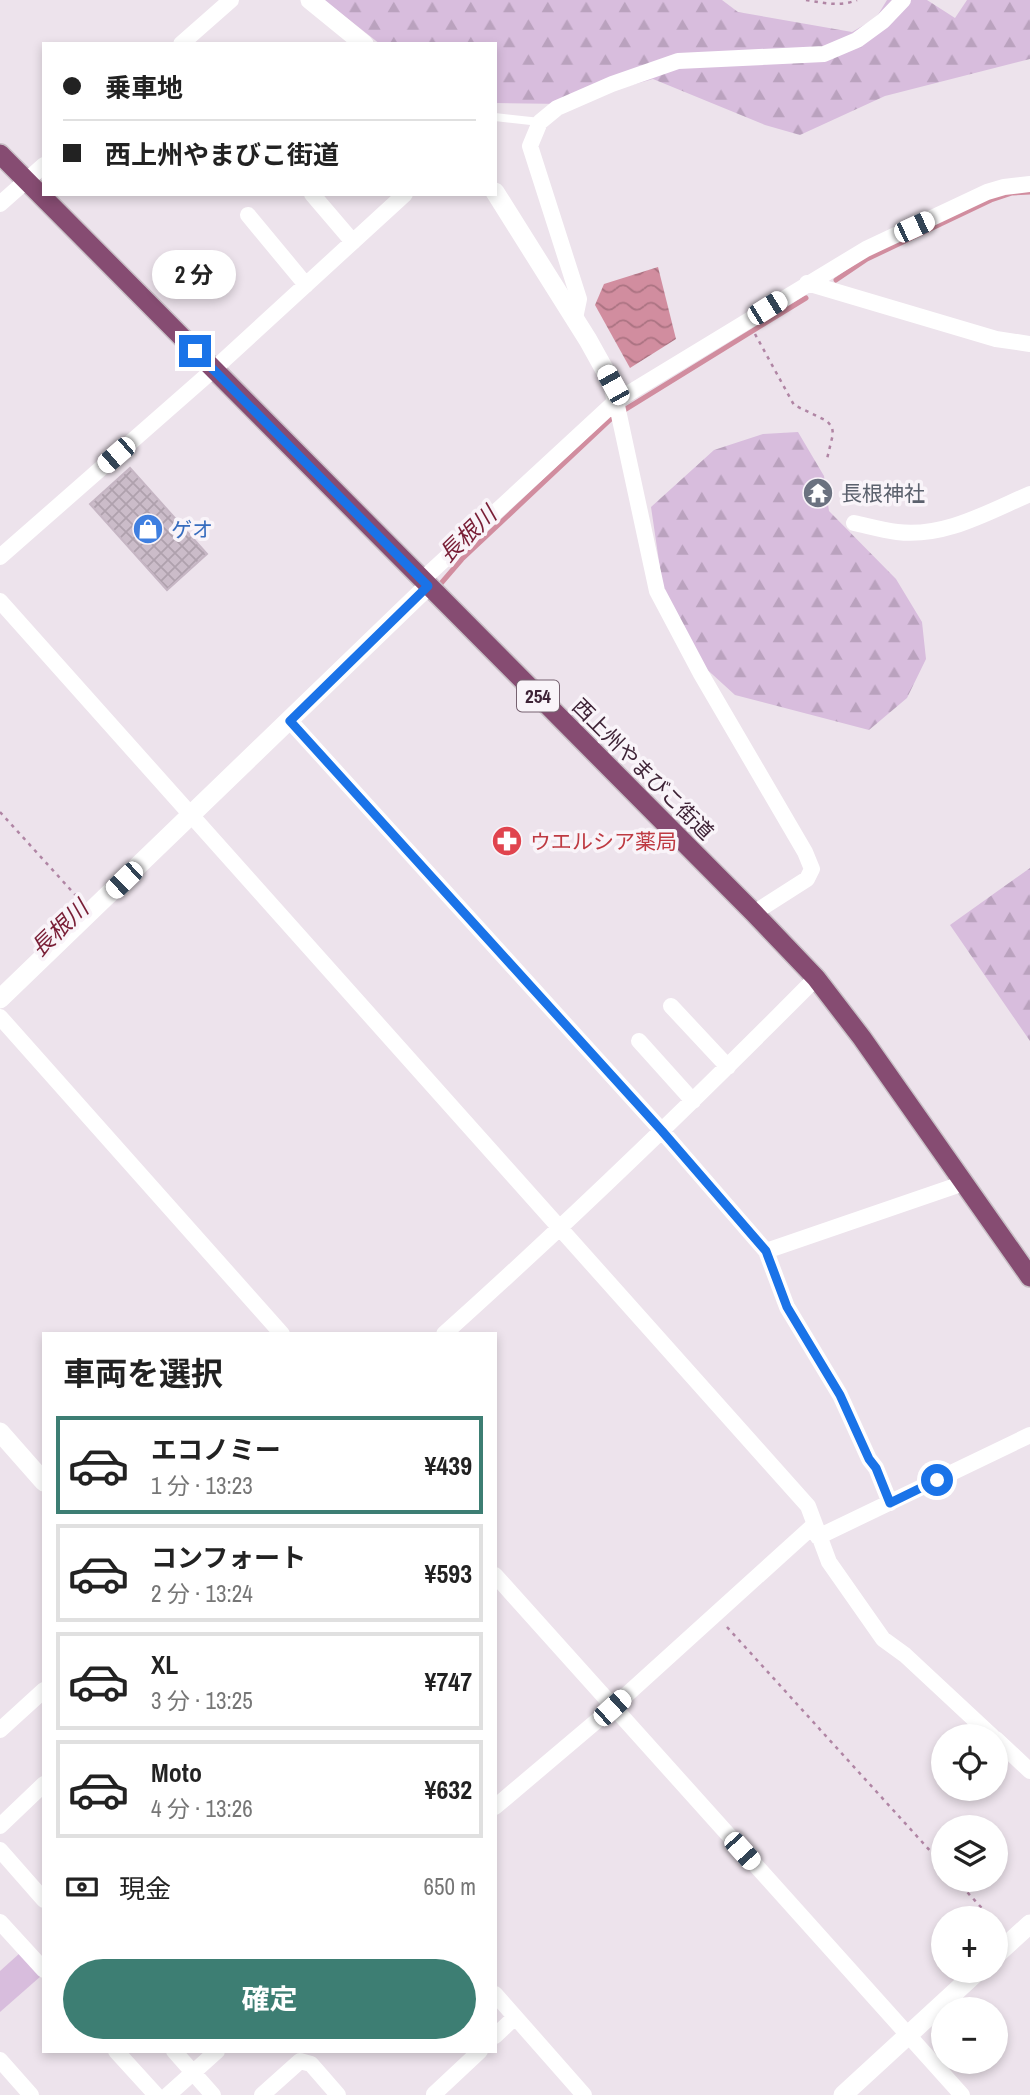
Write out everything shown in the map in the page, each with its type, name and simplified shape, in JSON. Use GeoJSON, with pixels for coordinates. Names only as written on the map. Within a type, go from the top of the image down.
{"type":"FeatureCollection","features":[{"type":"Feature","properties":{"kind":"highway","name":"西上州やまびこ街道"},"geometry":{"type":"LineString","coordinates":[[0,154],[816,978],[862,1038],[1030,1277]]}},
{"type":"Feature","properties":{"kind":"street"},"geometry":{"type":"LineString","coordinates":[[183,42],[231,0]]}},
{"type":"Feature","properties":{"kind":"street"},"geometry":{"type":"LineString","coordinates":[[310,0],[362,42]]}},
{"type":"Feature","properties":{"kind":"street"},"geometry":{"type":"LineString","coordinates":[[575,318],[579,299],[530,146],[540,122],[557,108],[612,84],[678,61],[824,54],[858,40],[883,21],[903,0]]}},
{"type":"Feature","properties":{"kind":"street"},"geometry":{"type":"LineString","coordinates":[[0,204],[42,167]]}},
{"type":"Feature","properties":{"kind":"street"},"geometry":{"type":"LineString","coordinates":[[0,999],[290,721],[425,583],[617,401],[866,249],[987,192],[1030,184]]}},
{"type":"Feature","properties":{"kind":"street"},"geometry":{"type":"LineString","coordinates":[[497,195],[575,318],[613,385],[657,591],[701,674],[805,852],[812,869],[807,879],[754,913]]}},
{"type":"Feature","properties":{"kind":"street"},"geometry":{"type":"LineString","coordinates":[[314,196],[353,242]]}},
{"type":"Feature","properties":{"kind":"street"},"geometry":{"type":"LineString","coordinates":[[0,557],[213,370],[403,196]]}},
{"type":"Feature","properties":{"kind":"street"},"geometry":{"type":"LineString","coordinates":[[248,215],[306,285]]}},
{"type":"Feature","properties":{"kind":"street"},"geometry":{"type":"LineString","coordinates":[[807,284],[996,339],[1030,344]]}},
{"type":"Feature","properties":{"kind":"street"},"geometry":{"type":"LineString","coordinates":[[854,523],[898,533],[931,532],[954,527],[1030,494]]}},
{"type":"Feature","properties":{"kind":"street"},"geometry":{"type":"LineString","coordinates":[[0,601],[808,1506],[829,1562],[883,1639],[905,1655],[979,1724]]}},
{"type":"Feature","properties":{"kind":"street"},"geometry":{"type":"LineString","coordinates":[[290,721],[662,1131],[766,1251],[787,1307],[840,1395],[890,1503]]}},
{"type":"Feature","properties":{"kind":"street"},"geometry":{"type":"LineString","coordinates":[[446,1332],[562,1228],[816,978]]}},
{"type":"Feature","properties":{"kind":"street"},"geometry":{"type":"LineString","coordinates":[[671,1006],[728,1067]]}},
{"type":"Feature","properties":{"kind":"street"},"geometry":{"type":"LineString","coordinates":[[0,1017],[280,1332]]}},
{"type":"Feature","properties":{"kind":"street"},"geometry":{"type":"LineString","coordinates":[[639,1041],[693,1101]]}},
{"type":"Feature","properties":{"kind":"street"},"geometry":{"type":"LineString","coordinates":[[766,1251],[964,1183]]}},
{"type":"Feature","properties":{"kind":"street"},"geometry":{"type":"LineString","coordinates":[[0,1432],[42,1480]]}},
{"type":"Feature","properties":{"kind":"street"},"geometry":{"type":"LineString","coordinates":[[497,1805],[816,1531],[890,1503],[1030,1435]]}},
{"type":"Feature","properties":{"kind":"street"},"geometry":{"type":"LineString","coordinates":[[497,1577],[962,2095]]}},
{"type":"Feature","properties":{"kind":"street"},"geometry":{"type":"LineString","coordinates":[[0,1730],[42,1692]]}},
{"type":"Feature","properties":{"kind":"street"},"geometry":{"type":"LineString","coordinates":[[1008,1751],[1030,1771]]}},
{"type":"Feature","properties":{"kind":"street"},"geometry":{"type":"LineString","coordinates":[[0,1826],[42,1786]]}},
{"type":"Feature","properties":{"kind":"street"},"geometry":{"type":"LineString","coordinates":[[0,1850],[42,1898]]}},
{"type":"Feature","properties":{"kind":"street"},"geometry":{"type":"LineString","coordinates":[[0,1922],[42,1968]]}},
{"type":"Feature","properties":{"kind":"street"},"geometry":{"type":"LineString","coordinates":[[1008,1944],[1030,1924]]}},
{"type":"Feature","properties":{"kind":"street"},"geometry":{"type":"LineString","coordinates":[[843,2095],[965,1983]]}},
{"type":"Feature","properties":{"kind":"street"},"geometry":{"type":"LineString","coordinates":[[497,1996],[580,2094]]}},
{"type":"Feature","properties":{"kind":"street"},"geometry":{"type":"LineString","coordinates":[[497,2034],[515,2017]]}},
{"type":"Feature","properties":{"kind":"street"},"geometry":{"type":"LineString","coordinates":[[118,2053],[156,2095]]}},
{"type":"Feature","properties":{"kind":"street"},"geometry":{"type":"LineString","coordinates":[[176,2053],[213,2095]]}},
{"type":"Feature","properties":{"kind":"street"},"geometry":{"type":"LineString","coordinates":[[168,2095],[215,2053]]}},
{"type":"Feature","properties":{"kind":"street"},"geometry":{"type":"LineString","coordinates":[[434,2094],[478,2053]]}},
{"type":"Feature","properties":{"kind":"street"},"geometry":{"type":"LineString","coordinates":[[0,2060],[31,2095]]}},
{"type":"Feature","properties":{"kind":"street"},"geometry":{"type":"LineString","coordinates":[[262,2095],[300,2061],[311,2064],[338,2095]]}},
{"type":"Feature","properties":{"kind":"lane"},"geometry":{"type":"LineString","coordinates":[[497,117],[540,122]]}},
{"type":"Feature","properties":{"kind":"path"},"geometry":{"type":"LineString","coordinates":[[806,0],[848,4],[857,0]]}},
{"type":"Feature","properties":{"kind":"path"},"geometry":{"type":"LineString","coordinates":[[758,340],[794,405],[827,421],[832,427],[833,434],[827,458]]}},
{"type":"Feature","properties":{"kind":"path"},"geometry":{"type":"LineString","coordinates":[[0,812],[90,912]]}},
{"type":"Feature","properties":{"kind":"path"},"geometry":{"type":"LineString","coordinates":[[716,1615],[931,1852]]}},
{"type":"Feature","properties":{"kind":"path"},"geometry":{"type":"LineString","coordinates":[[967,1892],[980,1906]]}},
{"type":"Feature","properties":{"kind":"green space"},"geometry":{"type":"Polygon","coordinates":[[[324,0],[722,0],[738,12],[852,32],[876,18],[887,0],[927,0],[955,18],[967,0],[1030,0],[1030,59],[885,96],[800,135],[765,125],[653,79],[566,104],[497,103],[497,42],[377,42],[324,0]]]}},
{"type":"Feature","properties":{"kind":"green space"},"geometry":{"type":"Polygon","coordinates":[[[798,432],[824,476],[829,511],[896,579],[922,622],[926,659],[907,698],[869,730],[735,695],[701,664],[665,602],[651,507],[714,450],[763,434],[798,432]]]}},
{"type":"Feature","properties":{"kind":"green space"},"geometry":{"type":"Polygon","coordinates":[[[1030,868],[1030,1041],[950,925],[1030,868]]]}},
{"type":"Feature","properties":{"kind":"green space"},"geometry":{"type":"Polygon","coordinates":[[[20,1953],[41,1976],[0,2012],[0,1971],[20,1953]]]}},
{"type":"Feature","properties":{"kind":"water"},"geometry":{"type":"Polygon","coordinates":[[[658,267],[676,339],[630,368],[595,305],[604,284],[658,267]]]}},
{"type":"Feature","properties":{"kind":"building","name":"ゲオ"},"geometry":{"type":"Polygon","coordinates":[[[130,468],[207,554],[167,590],[90,504],[130,468]]]}},
{"type":"Feature","properties":{"kind":"waterway","name":"長根川"},"geometry":{"type":"LineString","coordinates":[[836,280],[867,259],[991,200],[1012,193],[1030,192]]}},
{"type":"Feature","properties":{"kind":"waterway","name":"長根川"},"geometry":{"type":"LineString","coordinates":[[437,588],[462,559],[613,417],[806,298]]}},
{"type":"Feature","properties":{"kind":"place","name":"長根神社"},"geometry":{"type":"Point","coordinates":[818,493]}},
{"type":"Feature","properties":{"kind":"place","name":"ゲオ"},"geometry":{"type":"Point","coordinates":[148,529]}},
{"type":"Feature","properties":{"kind":"place","name":"ウエルシア薬局"},"geometry":{"type":"Point","coordinates":[507,841]}},
{"type":"Feature","properties":{"kind":"route"},"geometry":{"type":"LineString","coordinates":[[195,351],[428,586],[290,721],[662,1131],[766,1251],[787,1307],[840,1395],[890,1503],[937,1480]]}}]}
